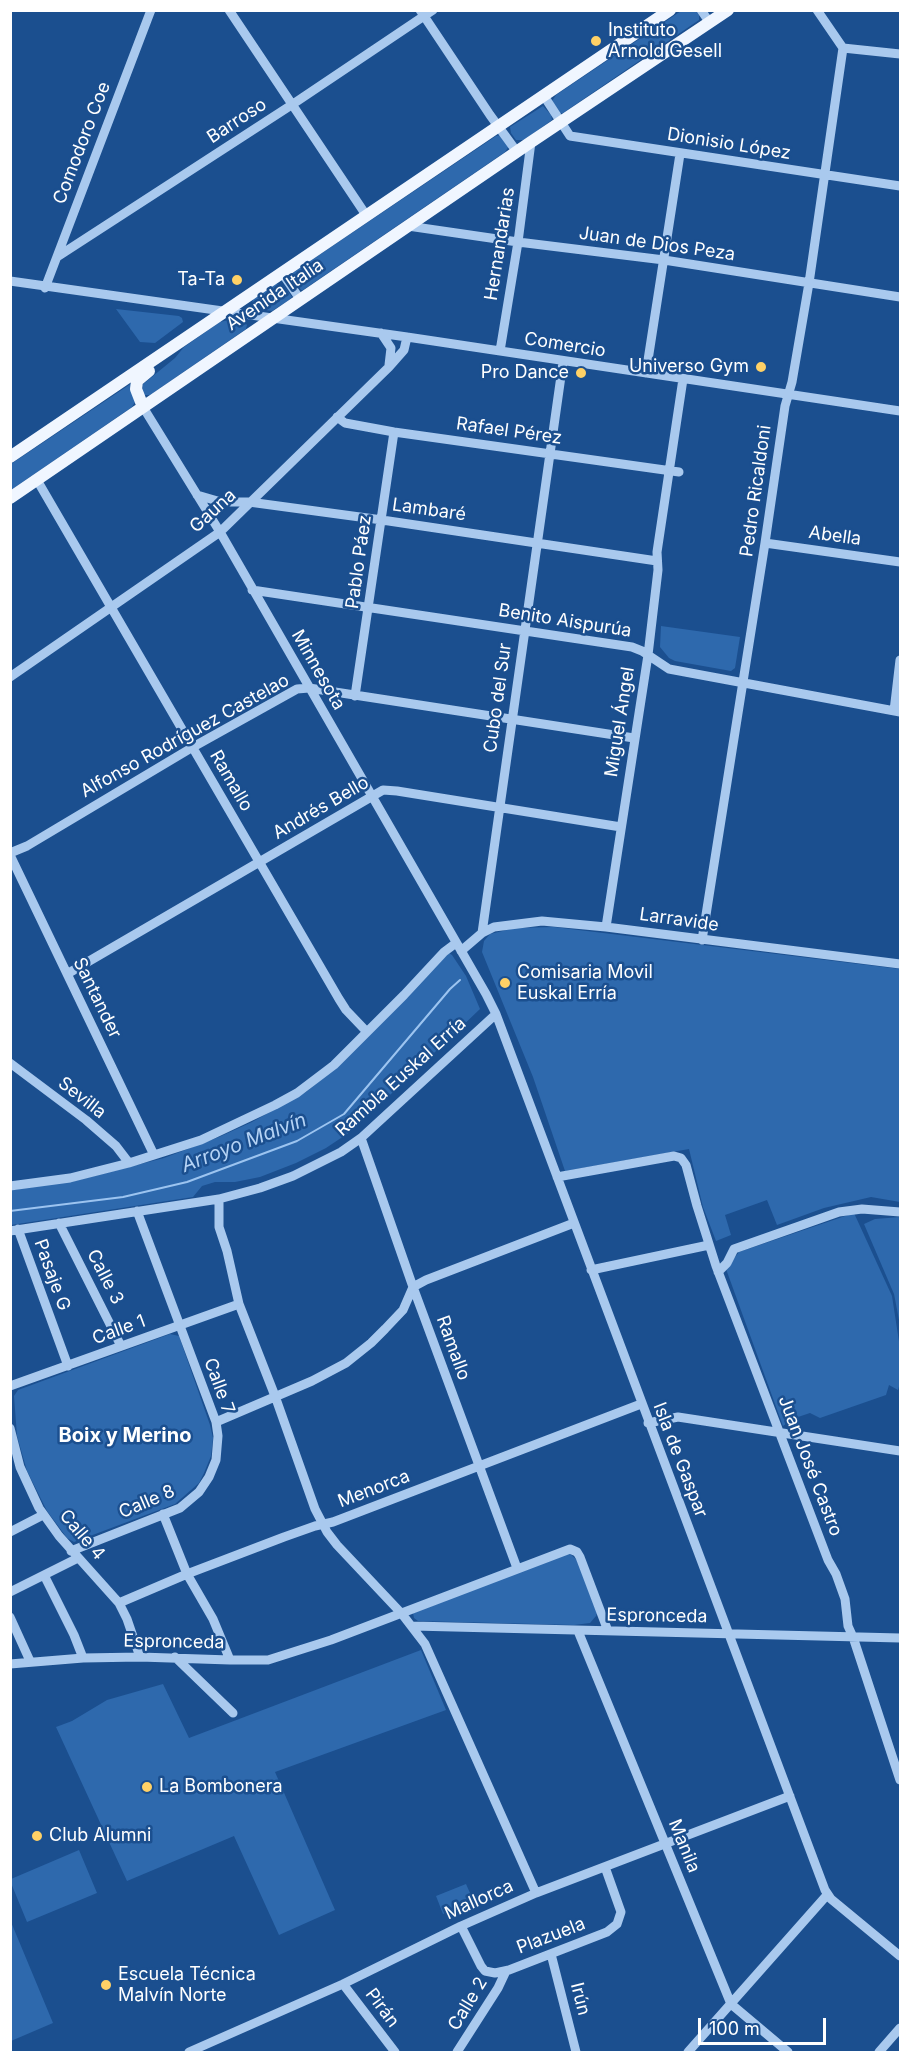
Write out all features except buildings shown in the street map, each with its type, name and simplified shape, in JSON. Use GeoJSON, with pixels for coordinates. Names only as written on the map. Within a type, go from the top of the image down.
{"type":"FeatureCollection","features":[{"type":"Feature","properties":{"kind":"main road","name":"Avenida Italia"},"geometry":{"type":"LineString","coordinates":[[10,457],[670,10]]}},
{"type":"Feature","properties":{"kind":"main road","name":"Avenida Italia"},"geometry":{"type":"LineString","coordinates":[[10,498],[728,10]]}},
{"type":"Feature","properties":{"kind":"main road"},"geometry":{"type":"LineString","coordinates":[[143,407],[136,393],[137,381],[176,353],[187,336]]}},
{"type":"Feature","properties":{"kind":"street","name":"Comodoro Coe"},"geometry":{"type":"LineString","coordinates":[[45,288],[151,10]]}},
{"type":"Feature","properties":{"kind":"street"},"geometry":{"type":"LineString","coordinates":[[230,10],[366,215]]}},
{"type":"Feature","properties":{"kind":"street","name":"Barroso"},"geometry":{"type":"LineString","coordinates":[[57,257],[293,104],[422,13],[433,10]]}},
{"type":"Feature","properties":{"kind":"street"},"geometry":{"type":"LineString","coordinates":[[701,10],[710,23]]}},
{"type":"Feature","properties":{"kind":"street"},"geometry":{"type":"LineString","coordinates":[[817,10],[843,48],[900,54]]}},
{"type":"Feature","properties":{"kind":"street"},"geometry":{"type":"LineString","coordinates":[[422,13],[517,152]]}},
{"type":"Feature","properties":{"kind":"street","name":"Pedro Ricaldoni"},"geometry":{"type":"LineString","coordinates":[[702,940],[785,406],[809,283],[843,48]]}},
{"type":"Feature","properties":{"kind":"street"},"geometry":{"type":"LineString","coordinates":[[544,96],[561,122]]}},
{"type":"Feature","properties":{"kind":"street","name":"Dionisio López"},"geometry":{"type":"LineString","coordinates":[[561,122],[570,136],[900,186]]}},
{"type":"Feature","properties":{"kind":"street","name":"Hernandarias"},"geometry":{"type":"LineString","coordinates":[[500,351],[518,242],[531,142]]}},
{"type":"Feature","properties":{"kind":"street"},"geometry":{"type":"LineString","coordinates":[[646,373],[680,154]]}},
{"type":"Feature","properties":{"kind":"street","name":"Juan de Dios Peza"},"geometry":{"type":"LineString","coordinates":[[408,226],[664,260],[900,297]]}},
{"type":"Feature","properties":{"kind":"street"},"geometry":{"type":"LineString","coordinates":[[282,273],[300,299]]}},
{"type":"Feature","properties":{"kind":"street","name":"Comercio"},"geometry":{"type":"LineString","coordinates":[[10,281],[45,288],[381,333],[900,411]]}},
{"type":"Feature","properties":{"kind":"street"},"geometry":{"type":"LineString","coordinates":[[381,333],[391,348],[388,367]]}},
{"type":"Feature","properties":{"kind":"street","name":"Gauna"},"geometry":{"type":"LineString","coordinates":[[10,677],[220,532],[388,367],[404,350],[407,337]]}},
{"type":"Feature","properties":{"kind":"street","name":"Cubo del Sur"},"geometry":{"type":"LineString","coordinates":[[482,933],[563,362]]}},
{"type":"Feature","properties":{"kind":"street","name":"Miguel Ángel"},"geometry":{"type":"LineString","coordinates":[[606,927],[648,655],[668,471],[683,379]]}},
{"type":"Feature","properties":{"kind":"street","name":"Minnesota"},"geometry":{"type":"LineString","coordinates":[[143,407],[220,532],[459,947]]}},
{"type":"Feature","properties":{"kind":"street","name":"Rafael Pérez"},"geometry":{"type":"LineString","coordinates":[[337,417],[345,423],[394,432],[679,472]]}},
{"type":"Feature","properties":{"kind":"street","name":"Pablo Páez"},"geometry":{"type":"LineString","coordinates":[[355,696],[394,432]]}},
{"type":"Feature","properties":{"kind":"street","name":"Ramallo"},"geometry":{"type":"LineString","coordinates":[[37,480],[346,1010],[367,1032]]}},
{"type":"Feature","properties":{"kind":"street","name":"Lambaré"},"geometry":{"type":"LineString","coordinates":[[197,495],[221,502],[249,502],[657,561]]}},
{"type":"Feature","properties":{"kind":"street","name":"Abella"},"geometry":{"type":"LineString","coordinates":[[765,543],[900,562]]}},
{"type":"Feature","properties":{"kind":"street","name":"Benito Aispurúa"},"geometry":{"type":"LineString","coordinates":[[252,590],[632,647],[669,669],[897,712]]}},
{"type":"Feature","properties":{"kind":"street"},"geometry":{"type":"LineString","coordinates":[[897,712],[900,660]]}},
{"type":"Feature","properties":{"kind":"street","name":"Alfonso Rodríguez Castelao"},"geometry":{"type":"LineString","coordinates":[[10,854],[297,689],[309,688],[634,738]]}},
{"type":"Feature","properties":{"kind":"street","name":"Andrés Bello"},"geometry":{"type":"LineString","coordinates":[[67,974],[383,790],[397,790],[621,827]]}},
{"type":"Feature","properties":{"kind":"street","name":"Santander"},"geometry":{"type":"LineString","coordinates":[[10,854],[154,1155]]}},
{"type":"Feature","properties":{"kind":"street","name":"Larravide"},"geometry":{"type":"LineString","coordinates":[[459,947],[482,933],[503,925],[534,921],[606,927],[900,964]]}},
{"type":"Feature","properties":{"kind":"street"},"geometry":{"type":"LineString","coordinates":[[10,1186],[70,1178],[154,1155],[217,1133],[297,1093],[334,1065],[444,952],[459,947]]}},
{"type":"Feature","properties":{"kind":"street","name":"Isla de Gaspar"},"geometry":{"type":"LineString","coordinates":[[459,947],[496,1014],[827,1895],[900,1956]]}},
{"type":"Feature","properties":{"kind":"street","name":"Rambla Euskal Erría"},"geometry":{"type":"LineString","coordinates":[[14,1230],[219,1199],[260,1188],[292,1176],[341,1152],[361,1138],[496,1014]]}},
{"type":"Feature","properties":{"kind":"street","name":"Sevilla"},"geometry":{"type":"LineString","coordinates":[[10,1063],[86,1120],[116,1146],[129,1163]]}},
{"type":"Feature","properties":{"kind":"street","name":"Ramallo"},"geometry":{"type":"LineString","coordinates":[[361,1138],[413,1287],[517,1568]]}},
{"type":"Feature","properties":{"kind":"street","name":"Juan José Castro"},"geometry":{"type":"LineString","coordinates":[[557,1178],[674,1156],[681,1158],[687,1165],[718,1272],[845,1599],[848,1626],[854,1637],[900,1780]]}},
{"type":"Feature","properties":{"kind":"street"},"geometry":{"type":"LineString","coordinates":[[219,1199],[219,1227],[227,1251],[238,1304],[275,1396],[315,1509],[348,1558],[402,1614],[425,1644],[536,1893]]}},
{"type":"Feature","properties":{"kind":"street"},"geometry":{"type":"LineString","coordinates":[[718,1272],[727,1263],[734,1250],[839,1212],[862,1209],[900,1212]]}},
{"type":"Feature","properties":{"kind":"street","name":"Calle 7"},"geometry":{"type":"LineString","coordinates":[[137,1211],[216,1422],[218,1436],[216,1460]]}},
{"type":"Feature","properties":{"kind":"street","name":"Calle 3"},"geometry":{"type":"LineString","coordinates":[[59,1223],[121,1346]]}},
{"type":"Feature","properties":{"kind":"street"},"geometry":{"type":"LineString","coordinates":[[216,1422],[329,1373],[358,1354],[403,1310],[413,1287],[574,1223]]}},
{"type":"Feature","properties":{"kind":"street","name":"Pasaje G"},"geometry":{"type":"LineString","coordinates":[[14,1230],[68,1366]]}},
{"type":"Feature","properties":{"kind":"street"},"geometry":{"type":"LineString","coordinates":[[591,1270],[709,1245]]}},
{"type":"Feature","properties":{"kind":"street","name":"Calle 1"},"geometry":{"type":"LineString","coordinates":[[10,1386],[238,1304]]}},
{"type":"Feature","properties":{"kind":"street","name":"Menorca"},"geometry":{"type":"LineString","coordinates":[[119,1603],[284,1537],[333,1522],[641,1404]]}},
{"type":"Feature","properties":{"kind":"street"},"geometry":{"type":"LineString","coordinates":[[648,1423],[678,1417],[900,1452]]}},
{"type":"Feature","properties":{"kind":"street","name":"Calle 4"},"geometry":{"type":"LineString","coordinates":[[10,1428],[20,1467],[43,1515],[75,1555],[119,1603],[128,1620],[140,1657]]}},
{"type":"Feature","properties":{"kind":"street","name":"Calle 8"},"geometry":{"type":"LineString","coordinates":[[10,1592],[44,1575],[75,1555],[180,1508],[199,1492],[216,1460]]}},
{"type":"Feature","properties":{"kind":"street"},"geometry":{"type":"LineString","coordinates":[[163,1514],[187,1574],[213,1619],[230,1660]]}},
{"type":"Feature","properties":{"kind":"street"},"geometry":{"type":"LineString","coordinates":[[10,1532],[43,1515]]}},
{"type":"Feature","properties":{"kind":"street","name":"Espronceda"},"geometry":{"type":"LineString","coordinates":[[10,1664],[83,1658],[140,1657],[268,1660],[402,1614],[565,1550],[572,1550],[580,1557],[609,1631]]}},
{"type":"Feature","properties":{"kind":"street"},"geometry":{"type":"LineString","coordinates":[[44,1575],[83,1658]]}},
{"type":"Feature","properties":{"kind":"street"},"geometry":{"type":"LineString","coordinates":[[10,1617],[30,1661]]}},
{"type":"Feature","properties":{"kind":"street","name":"Espronceda"},"geometry":{"type":"LineString","coordinates":[[412,1626],[900,1638]]}},
{"type":"Feature","properties":{"kind":"street","name":"Manila"},"geometry":{"type":"LineString","coordinates":[[578,1631],[731,2004],[788,2052]]}},
{"type":"Feature","properties":{"kind":"street"},"geometry":{"type":"LineString","coordinates":[[175,1657],[233,1713]]}},
{"type":"Feature","properties":{"kind":"street","name":"Mallorca"},"geometry":{"type":"LineString","coordinates":[[189,2052],[342,1984],[461,1926],[536,1893],[790,1796]]}},
{"type":"Feature","properties":{"kind":"street","name":"Plazuela"},"geometry":{"type":"LineString","coordinates":[[461,1926],[481,1966],[489,1972],[506,1971],[607,1932],[617,1924],[620,1918],[620,1905],[604,1867]]}},
{"type":"Feature","properties":{"kind":"street"},"geometry":{"type":"LineString","coordinates":[[688,2052],[827,1895]]}},
{"type":"Feature","properties":{"kind":"street","name":"Irún"},"geometry":{"type":"LineString","coordinates":[[552,1954],[576,2052]]}},
{"type":"Feature","properties":{"kind":"street","name":"Calle 2"},"geometry":{"type":"LineString","coordinates":[[457,2052],[498,1988],[506,1971]]}},
{"type":"Feature","properties":{"kind":"street","name":"Pirán"},"geometry":{"type":"LineString","coordinates":[[342,1984],[395,2052]]}},
{"type":"Feature","properties":{"kind":"street"},"geometry":{"type":"LineString","coordinates":[[879,2052],[900,2028]]}},
{"type":"Feature","properties":{"kind":"shaded area"},"geometry":{"type":"Polygon","coordinates":[[[681,11],[696,11],[699,20],[560,113],[552,101],[556,95],[681,11]]]}},
{"type":"Feature","properties":{"kind":"shaded area"},"geometry":{"type":"Polygon","coordinates":[[[543,106],[551,115],[552,120],[524,140],[516,140],[510,127],[543,106]]]}},
{"type":"Feature","properties":{"kind":"shaded area"},"geometry":{"type":"Polygon","coordinates":[[[501,135],[509,146],[505,152],[301,290],[291,274],[496,136],[501,135]]]}},
{"type":"Feature","properties":{"kind":"shaded area"},"geometry":{"type":"Polygon","coordinates":[[[276,284],[284,286],[292,297],[272,311],[251,308],[253,299],[276,284]]]}},
{"type":"Feature","properties":{"kind":"shaded area"},"geometry":{"type":"Polygon","coordinates":[[[116,309],[179,316],[183,322],[155,343],[140,342],[116,309]]]}},
{"type":"Feature","properties":{"kind":"shaded area"},"geometry":{"type":"Polygon","coordinates":[[[233,319],[243,321],[247,325],[246,329],[150,395],[143,395],[142,385],[175,358],[184,347],[220,322],[233,319]]]}},
{"type":"Feature","properties":{"kind":"shaded area"},"geometry":{"type":"Polygon","coordinates":[[[135,381],[132,392],[135,402],[132,407],[11,490],[11,464],[135,381]]]}},
{"type":"Feature","properties":{"kind":"shaded area"},"geometry":{"type":"Polygon","coordinates":[[[661,626],[740,637],[735,668],[731,671],[669,658],[660,647],[661,626]]]}},
{"type":"Feature","properties":{"kind":"shaded area"},"geometry":{"type":"Polygon","coordinates":[[[554,927],[900,969],[900,1202],[871,1197],[824,1208],[777,1225],[767,1200],[725,1215],[731,1235],[716,1241],[703,1207],[689,1149],[565,1171],[533,1077],[482,952],[484,941],[490,934],[515,928],[554,927]]]}},
{"type":"Feature","properties":{"kind":"shaded area"},"geometry":{"type":"Polygon","coordinates":[[[449,953],[466,976],[480,1009],[369,1115],[350,1132],[326,1148],[260,1177],[235,1182],[215,1182],[202,1186],[193,1197],[11,1225],[11,1190],[74,1181],[164,1158],[252,1122],[306,1092],[338,1066],[449,953]]]}},
{"type":"Feature","properties":{"kind":"shaded area"},"geometry":{"type":"Polygon","coordinates":[[[854,1213],[892,1296],[900,1348],[898,1390],[889,1385],[886,1395],[820,1418],[810,1413],[792,1419],[783,1426],[726,1269],[739,1252],[854,1213]]]}},
{"type":"Feature","properties":{"kind":"shaded area"},"geometry":{"type":"Polygon","coordinates":[[[900,1217],[900,1325],[894,1294],[864,1224],[875,1219],[900,1217]]]}},
{"type":"Feature","properties":{"kind":"shaded area"},"geometry":{"type":"Polygon","coordinates":[[[170,1334],[179,1336],[210,1425],[213,1438],[211,1456],[204,1473],[199,1483],[175,1504],[74,1542],[67,1538],[47,1511],[27,1471],[17,1436],[14,1396],[18,1390],[170,1334]]]}},
{"type":"Feature","properties":{"kind":"shaded area"},"geometry":{"type":"Polygon","coordinates":[[[564,1554],[570,1554],[577,1560],[597,1613],[590,1623],[574,1625],[418,1621],[414,1618],[413,1613],[564,1554]]]}},
{"type":"Feature","properties":{"kind":"shaded area"},"geometry":{"type":"Polygon","coordinates":[[[421,1650],[446,1710],[275,1772],[335,1910],[279,1935],[234,1836],[127,1881],[56,1727],[72,1721],[107,1700],[163,1684],[189,1738],[421,1650]]]}},
{"type":"Feature","properties":{"kind":"shaded area"},"geometry":{"type":"Polygon","coordinates":[[[79,1850],[97,1893],[27,1922],[11,1879],[79,1850]]]}},
{"type":"Feature","properties":{"kind":"shaded area"},"geometry":{"type":"Polygon","coordinates":[[[466,1884],[474,1902],[443,1914],[436,1896],[466,1884]]]}},
{"type":"Feature","properties":{"kind":"shaded area"},"geometry":{"type":"Polygon","coordinates":[[[11,1922],[53,2023],[10,2041],[11,1922]]]}},
{"type":"Feature","properties":{"kind":"waterway","name":"Arroyo Malvín"},"geometry":{"type":"LineString","coordinates":[[10,1211],[123,1197],[187,1182],[297,1141],[344,1114],[460,980]]}},
{"type":"Feature","properties":{"kind":"place","name":"Instituto Arnold Gesell"},"geometry":{"type":"Point","coordinates":[596,41]}},
{"type":"Feature","properties":{"kind":"place","name":"Ta-Ta"},"geometry":{"type":"Point","coordinates":[237,280]}},
{"type":"Feature","properties":{"kind":"place","name":"Universo Gym"},"geometry":{"type":"Point","coordinates":[761,367]}},
{"type":"Feature","properties":{"kind":"place","name":"Pro Dance"},"geometry":{"type":"Point","coordinates":[581,373]}},
{"type":"Feature","properties":{"kind":"place","name":"Comisaria Movil Euskal Erría"},"geometry":{"type":"Point","coordinates":[505,983]}},
{"type":"Feature","properties":{"kind":"place","name":"La Bombonera"},"geometry":{"type":"Point","coordinates":[147,1787]}},
{"type":"Feature","properties":{"kind":"place","name":"Club Alumni"},"geometry":{"type":"Point","coordinates":[37,1836]}},
{"type":"Feature","properties":{"kind":"place","name":"Escuela Técnica Malvín Norte"},"geometry":{"type":"Point","coordinates":[106,1985]}},
{"type":"Feature","properties":{"kind":"district","name":"Boix y Merino"},"geometry":{"type":"Point","coordinates":[125,1436]}}]}
